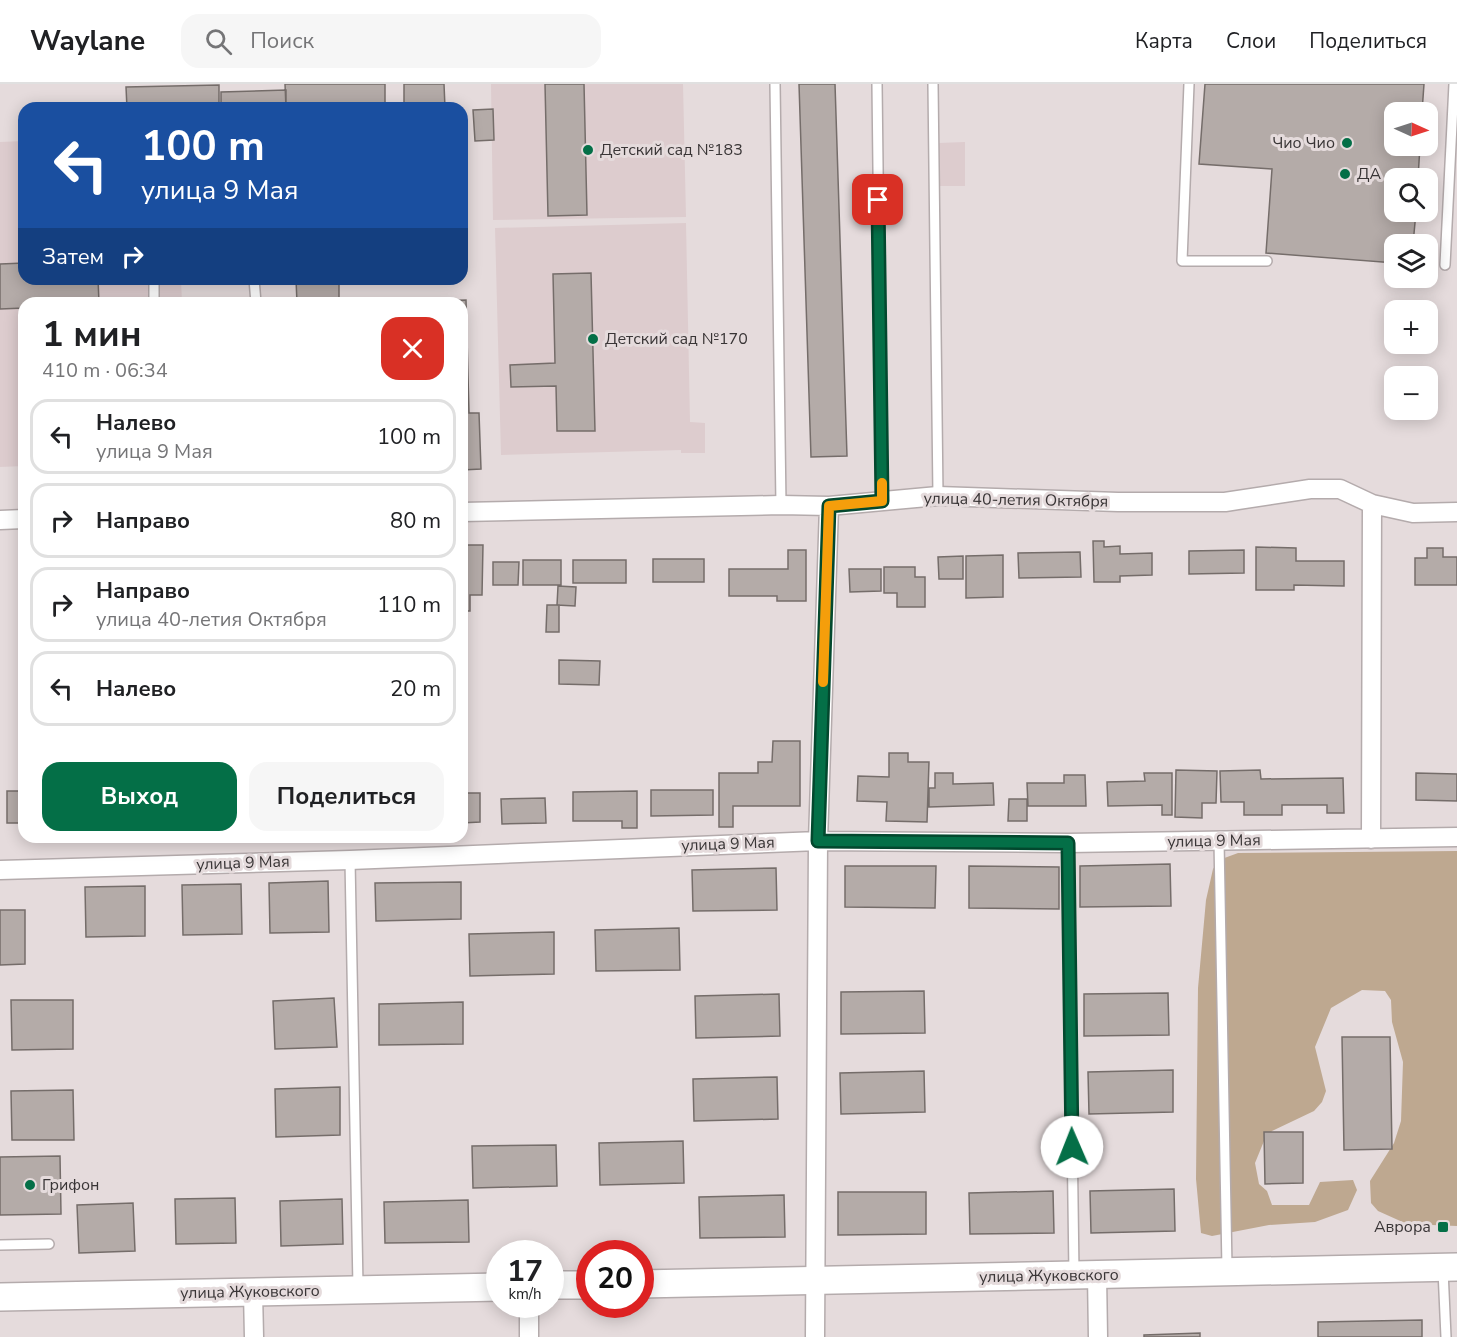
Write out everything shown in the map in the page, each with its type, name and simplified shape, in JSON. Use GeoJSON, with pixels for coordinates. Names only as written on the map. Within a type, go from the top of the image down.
{"type":"FeatureCollection","features":[{"type":"Feature","properties":{"kind":"street","name":"улица 40-летия Октября"},"geometry":{"type":"LineString","coordinates":[[468,512],[829,506],[938,496],[1118,502],[1225,502],[1310,489],[1340,489],[1372,504],[1413,513],[1457,512]]}},
{"type":"Feature","properties":{"kind":"street"},"geometry":{"type":"LineString","coordinates":[[1371,838],[1372,504]]}},
{"type":"Feature","properties":{"kind":"street"},"geometry":{"type":"LineString","coordinates":[[815,1337],[818,841],[829,506]]}},
{"type":"Feature","properties":{"kind":"street"},"geometry":{"type":"LineString","coordinates":[[0,520],[18,519]]}},
{"type":"Feature","properties":{"kind":"street","name":"улица 9 Мая"},"geometry":{"type":"LineString","coordinates":[[0,870],[350,860],[818,841],[1068,843],[1457,837]]}},
{"type":"Feature","properties":{"kind":"street","name":"улица Жуковского"},"geometry":{"type":"LineString","coordinates":[[654,1284],[1450,1268]]}},
{"type":"Feature","properties":{"kind":"street"},"geometry":{"type":"LineString","coordinates":[[1086,1275],[1098,1337]]}},
{"type":"Feature","properties":{"kind":"street","name":"улица Жуковского"},"geometry":{"type":"LineString","coordinates":[[0,1297],[486,1287]]}},
{"type":"Feature","properties":{"kind":"street"},"geometry":{"type":"LineString","coordinates":[[253,1292],[254,1337]]}},
{"type":"Feature","properties":{"kind":"street"},"geometry":{"type":"LineString","coordinates":[[529,1318],[529,1337]]}},
{"type":"Feature","properties":{"kind":"lane"},"geometry":{"type":"LineString","coordinates":[[775,84],[781,505]]}},
{"type":"Feature","properties":{"kind":"lane"},"geometry":{"type":"LineString","coordinates":[[877,84],[882,501]]}},
{"type":"Feature","properties":{"kind":"lane"},"geometry":{"type":"LineString","coordinates":[[933,84],[938,496]]}},
{"type":"Feature","properties":{"kind":"lane"},"geometry":{"type":"LineString","coordinates":[[1190,84],[1182,261],[1267,261]]}},
{"type":"Feature","properties":{"kind":"lane"},"geometry":{"type":"LineString","coordinates":[[1445,265],[1454,84]]}},
{"type":"Feature","properties":{"kind":"lane"},"geometry":{"type":"LineString","coordinates":[[1218,842],[1227,1272]]}},
{"type":"Feature","properties":{"kind":"lane"},"geometry":{"type":"LineString","coordinates":[[1068,843],[1086,1275]]}},
{"type":"Feature","properties":{"kind":"lane"},"geometry":{"type":"LineString","coordinates":[[350,860],[358,1290]]}},
{"type":"Feature","properties":{"kind":"lane"},"geometry":{"type":"LineString","coordinates":[[0,1245],[49,1244]]}},
{"type":"Feature","properties":{"kind":"lane"},"geometry":{"type":"LineString","coordinates":[[1446,1337],[1450,1268]]}},
{"type":"Feature","properties":{"kind":"shaded area","name":"Детский сад №183"},"geometry":{"type":"Polygon","coordinates":[[[491,84],[683,84],[686,217],[493,220],[491,84]]]}},
{"type":"Feature","properties":{"kind":"shaded area"},"geometry":{"type":"Polygon","coordinates":[[[18,141],[18,285],[181,285],[182,297],[18,297],[18,466],[0,467],[0,142],[18,141]]]}},
{"type":"Feature","properties":{"kind":"shaded area"},"geometry":{"type":"Polygon","coordinates":[[[965,142],[965,186],[939,186],[939,143],[965,142]]]}},
{"type":"Feature","properties":{"kind":"shaded area","name":"Детский сад №170"},"geometry":{"type":"Polygon","coordinates":[[[686,223],[690,422],[705,423],[705,453],[681,453],[681,450],[501,455],[495,228],[686,223]]]}},
{"type":"Feature","properties":{"kind":"shaded area"},"geometry":{"type":"Polygon","coordinates":[[[1457,851],[1457,1226],[1407,1224],[1378,1211],[1371,1203],[1370,1181],[1394,1143],[1401,1121],[1403,1062],[1392,1022],[1391,1000],[1385,991],[1362,990],[1331,1008],[1315,1047],[1326,1091],[1322,1102],[1314,1111],[1272,1131],[1264,1141],[1255,1163],[1259,1184],[1267,1191],[1272,1205],[1309,1205],[1320,1182],[1353,1180],[1357,1190],[1348,1210],[1315,1222],[1269,1225],[1212,1236],[1201,1233],[1196,1179],[1198,988],[1206,900],[1213,869],[1219,860],[1238,853],[1457,851]]]}},
{"type":"Feature","properties":{"kind":"building"},"geometry":{"type":"Polygon","coordinates":[[[285,84],[385,84],[385,102],[286,102],[285,84]]]}},
{"type":"Feature","properties":{"kind":"building"},"geometry":{"type":"Polygon","coordinates":[[[404,84],[444,84],[445,102],[404,102],[404,84]]]}},
{"type":"Feature","properties":{"kind":"building"},"geometry":{"type":"Polygon","coordinates":[[[545,84],[584,84],[587,215],[548,216],[545,84]]]}},
{"type":"Feature","properties":{"kind":"building"},"geometry":{"type":"Polygon","coordinates":[[[799,84],[835,84],[847,456],[811,457],[799,84]]]}},
{"type":"Feature","properties":{"kind":"building","name":"ДА"},"geometry":{"type":"Polygon","coordinates":[[[1205,84],[1424,84],[1423,102],[1384,102],[1384,156],[1419,156],[1419,168],[1384,168],[1384,222],[1415,222],[1414,234],[1384,234],[1384,262],[1266,253],[1272,169],[1199,164],[1205,84]]]}},
{"type":"Feature","properties":{"kind":"building"},"geometry":{"type":"Polygon","coordinates":[[[219,85],[219,102],[127,102],[126,87],[219,85]]]}},
{"type":"Feature","properties":{"kind":"building"},"geometry":{"type":"Polygon","coordinates":[[[286,90],[286,102],[221,102],[221,92],[286,90]]]}},
{"type":"Feature","properties":{"kind":"building"},"geometry":{"type":"Polygon","coordinates":[[[493,109],[494,140],[475,141],[473,110],[493,109]]]}},
{"type":"Feature","properties":{"kind":"building"},"geometry":{"type":"Polygon","coordinates":[[[18,263],[18,285],[98,285],[99,297],[18,297],[18,308],[0,309],[0,264],[18,263]]]}},
{"type":"Feature","properties":{"kind":"building"},"geometry":{"type":"Polygon","coordinates":[[[591,273],[595,431],[557,431],[556,386],[511,387],[510,365],[555,363],[553,274],[591,273]]]}},
{"type":"Feature","properties":{"kind":"building"},"geometry":{"type":"Polygon","coordinates":[[[296,285],[339,285],[339,297],[297,297],[296,285]]]}},
{"type":"Feature","properties":{"kind":"building"},"geometry":{"type":"Polygon","coordinates":[[[468,375],[469,413],[479,413],[481,469],[468,470],[468,375]]]}},
{"type":"Feature","properties":{"kind":"building"},"geometry":{"type":"Polygon","coordinates":[[[1093,541],[1104,541],[1104,547],[1120,546],[1120,554],[1152,553],[1152,575],[1120,576],[1120,582],[1094,582],[1093,541]]]}},
{"type":"Feature","properties":{"kind":"building"},"geometry":{"type":"Polygon","coordinates":[[[468,545],[483,545],[482,595],[470,595],[470,611],[468,611],[468,545]]]}},
{"type":"Feature","properties":{"kind":"building"},"geometry":{"type":"Polygon","coordinates":[[[1256,547],[1296,548],[1296,561],[1344,561],[1344,586],[1294,585],[1294,590],[1256,590],[1256,547]]]}},
{"type":"Feature","properties":{"kind":"building"},"geometry":{"type":"Polygon","coordinates":[[[1427,548],[1443,548],[1443,557],[1457,557],[1457,585],[1415,585],[1415,558],[1427,558],[1427,548]]]}},
{"type":"Feature","properties":{"kind":"building"},"geometry":{"type":"Polygon","coordinates":[[[788,550],[806,550],[806,601],[777,601],[777,596],[729,596],[729,569],[788,569],[788,550]]]}},
{"type":"Feature","properties":{"kind":"building"},"geometry":{"type":"Polygon","coordinates":[[[1244,550],[1244,573],[1189,574],[1189,551],[1244,550]]]}},
{"type":"Feature","properties":{"kind":"building"},"geometry":{"type":"Polygon","coordinates":[[[1080,552],[1081,577],[1019,578],[1018,553],[1080,552]]]}},
{"type":"Feature","properties":{"kind":"building"},"geometry":{"type":"Polygon","coordinates":[[[1003,555],[1003,597],[966,598],[966,556],[1003,555]]]}},
{"type":"Feature","properties":{"kind":"building"},"geometry":{"type":"Polygon","coordinates":[[[963,556],[963,579],[939,579],[938,557],[963,556]]]}},
{"type":"Feature","properties":{"kind":"building"},"geometry":{"type":"Polygon","coordinates":[[[653,559],[704,559],[704,582],[653,582],[653,559]]]}},
{"type":"Feature","properties":{"kind":"building"},"geometry":{"type":"Polygon","coordinates":[[[523,560],[561,560],[561,585],[523,585],[523,560]]]}},
{"type":"Feature","properties":{"kind":"building"},"geometry":{"type":"Polygon","coordinates":[[[573,560],[626,560],[626,583],[573,583],[573,560]]]}},
{"type":"Feature","properties":{"kind":"building"},"geometry":{"type":"Polygon","coordinates":[[[493,562],[519,562],[518,585],[493,585],[493,562]]]}},
{"type":"Feature","properties":{"kind":"building"},"geometry":{"type":"Polygon","coordinates":[[[884,567],[915,567],[915,577],[925,577],[925,607],[897,607],[897,593],[884,593],[884,567]]]}},
{"type":"Feature","properties":{"kind":"building"},"geometry":{"type":"Polygon","coordinates":[[[849,569],[881,569],[881,591],[850,592],[849,569]]]}},
{"type":"Feature","properties":{"kind":"building"},"geometry":{"type":"Polygon","coordinates":[[[558,586],[576,587],[575,606],[557,605],[558,586]]]}},
{"type":"Feature","properties":{"kind":"building"},"geometry":{"type":"Polygon","coordinates":[[[547,605],[559,605],[559,632],[546,632],[547,605]]]}},
{"type":"Feature","properties":{"kind":"building"},"geometry":{"type":"Polygon","coordinates":[[[559,660],[600,661],[599,685],[559,684],[559,660]]]}},
{"type":"Feature","properties":{"kind":"building"},"geometry":{"type":"Polygon","coordinates":[[[773,741],[800,741],[800,806],[733,806],[733,827],[719,827],[719,773],[758,773],[758,762],[772,762],[773,741]]]}},
{"type":"Feature","properties":{"kind":"building"},"geometry":{"type":"Polygon","coordinates":[[[889,753],[908,753],[908,762],[929,762],[927,822],[886,821],[887,802],[857,801],[858,776],[889,777],[889,753]]]}},
{"type":"Feature","properties":{"kind":"building"},"geometry":{"type":"Polygon","coordinates":[[[1176,770],[1217,771],[1216,803],[1202,803],[1202,818],[1175,817],[1176,770]]]}},
{"type":"Feature","properties":{"kind":"building"},"geometry":{"type":"Polygon","coordinates":[[[1260,770],[1261,779],[1343,778],[1344,813],[1327,813],[1327,805],[1282,805],[1282,815],[1244,815],[1244,802],[1221,802],[1220,771],[1260,770]]]}},
{"type":"Feature","properties":{"kind":"building"},"geometry":{"type":"Polygon","coordinates":[[[935,773],[953,773],[953,784],[993,783],[994,805],[929,807],[929,788],[935,788],[935,773]]]}},
{"type":"Feature","properties":{"kind":"building"},"geometry":{"type":"Polygon","coordinates":[[[1144,773],[1172,773],[1172,815],[1162,815],[1162,805],[1108,806],[1107,782],[1145,781],[1144,773]]]}},
{"type":"Feature","properties":{"kind":"building"},"geometry":{"type":"Polygon","coordinates":[[[1416,773],[1457,774],[1457,801],[1416,800],[1416,773]]]}},
{"type":"Feature","properties":{"kind":"building"},"geometry":{"type":"Polygon","coordinates":[[[1064,775],[1085,775],[1086,806],[1028,806],[1027,783],[1064,783],[1064,775]]]}},
{"type":"Feature","properties":{"kind":"building"},"geometry":{"type":"Polygon","coordinates":[[[651,790],[713,790],[713,815],[651,816],[651,790]]]}},
{"type":"Feature","properties":{"kind":"building"},"geometry":{"type":"Polygon","coordinates":[[[7,791],[18,791],[18,823],[7,823],[7,791]]]}},
{"type":"Feature","properties":{"kind":"building"},"geometry":{"type":"Polygon","coordinates":[[[637,791],[637,828],[622,828],[622,821],[573,821],[573,792],[637,791]]]}},
{"type":"Feature","properties":{"kind":"building"},"geometry":{"type":"Polygon","coordinates":[[[468,793],[480,793],[480,822],[468,823],[468,793]]]}},
{"type":"Feature","properties":{"kind":"building"},"geometry":{"type":"Polygon","coordinates":[[[545,798],[546,823],[502,824],[501,799],[545,798]]]}},
{"type":"Feature","properties":{"kind":"building"},"geometry":{"type":"Polygon","coordinates":[[[1009,799],[1027,799],[1027,821],[1008,821],[1009,799]]]}},
{"type":"Feature","properties":{"kind":"building"},"geometry":{"type":"Polygon","coordinates":[[[1170,864],[1171,906],[1080,907],[1080,866],[1170,864]]]}},
{"type":"Feature","properties":{"kind":"building"},"geometry":{"type":"Polygon","coordinates":[[[845,866],[936,866],[935,908],[845,907],[845,866]]]}},
{"type":"Feature","properties":{"kind":"building"},"geometry":{"type":"Polygon","coordinates":[[[969,866],[1059,867],[1059,909],[969,908],[969,866]]]}},
{"type":"Feature","properties":{"kind":"building"},"geometry":{"type":"Polygon","coordinates":[[[776,868],[777,910],[693,911],[692,870],[776,868]]]}},
{"type":"Feature","properties":{"kind":"building"},"geometry":{"type":"Polygon","coordinates":[[[328,881],[329,932],[270,933],[269,883],[328,881]]]}},
{"type":"Feature","properties":{"kind":"building"},"geometry":{"type":"Polygon","coordinates":[[[461,882],[461,919],[376,921],[375,883],[461,882]]]}},
{"type":"Feature","properties":{"kind":"building"},"geometry":{"type":"Polygon","coordinates":[[[241,884],[242,934],[183,935],[182,885],[241,884]]]}},
{"type":"Feature","properties":{"kind":"building"},"geometry":{"type":"Polygon","coordinates":[[[145,886],[145,936],[86,937],[85,887],[145,886]]]}},
{"type":"Feature","properties":{"kind":"building"},"geometry":{"type":"Polygon","coordinates":[[[0,910],[25,910],[25,964],[0,965],[0,910]]]}},
{"type":"Feature","properties":{"kind":"building"},"geometry":{"type":"Polygon","coordinates":[[[679,928],[680,970],[596,971],[595,930],[679,928]]]}},
{"type":"Feature","properties":{"kind":"building"},"geometry":{"type":"Polygon","coordinates":[[[554,932],[554,974],[470,976],[469,934],[554,932]]]}},
{"type":"Feature","properties":{"kind":"building"},"geometry":{"type":"Polygon","coordinates":[[[924,991],[925,1033],[841,1034],[841,992],[924,991]]]}},
{"type":"Feature","properties":{"kind":"building"},"geometry":{"type":"Polygon","coordinates":[[[1168,993],[1169,1035],[1084,1036],[1084,994],[1168,993]]]}},
{"type":"Feature","properties":{"kind":"building"},"geometry":{"type":"Polygon","coordinates":[[[779,994],[780,1036],[696,1038],[695,996],[779,994]]]}},
{"type":"Feature","properties":{"kind":"building"},"geometry":{"type":"Polygon","coordinates":[[[334,998],[337,1047],[275,1049],[273,1001],[334,998]]]}},
{"type":"Feature","properties":{"kind":"building"},"geometry":{"type":"Polygon","coordinates":[[[11,1000],[73,1000],[73,1049],[12,1050],[11,1000]]]}},
{"type":"Feature","properties":{"kind":"building"},"geometry":{"type":"Polygon","coordinates":[[[463,1002],[463,1044],[379,1045],[379,1004],[463,1002]]]}},
{"type":"Feature","properties":{"kind":"building"},"geometry":{"type":"Polygon","coordinates":[[[1342,1037],[1390,1037],[1392,1149],[1344,1150],[1342,1037]]]}},
{"type":"Feature","properties":{"kind":"building"},"geometry":{"type":"Polygon","coordinates":[[[1173,1070],[1173,1112],[1089,1114],[1088,1072],[1173,1070]]]}},
{"type":"Feature","properties":{"kind":"building"},"geometry":{"type":"Polygon","coordinates":[[[924,1071],[925,1112],[841,1114],[840,1073],[924,1071]]]}},
{"type":"Feature","properties":{"kind":"building"},"geometry":{"type":"Polygon","coordinates":[[[777,1077],[778,1119],[694,1121],[693,1079],[777,1077]]]}},
{"type":"Feature","properties":{"kind":"building"},"geometry":{"type":"Polygon","coordinates":[[[340,1087],[340,1135],[276,1137],[275,1089],[340,1087]]]}},
{"type":"Feature","properties":{"kind":"building"},"geometry":{"type":"Polygon","coordinates":[[[73,1090],[74,1140],[12,1140],[11,1091],[73,1090]]]}},
{"type":"Feature","properties":{"kind":"building"},"geometry":{"type":"Polygon","coordinates":[[[1264,1132],[1303,1132],[1303,1183],[1265,1184],[1264,1132]]]}},
{"type":"Feature","properties":{"kind":"building"},"geometry":{"type":"Polygon","coordinates":[[[683,1141],[684,1183],[600,1185],[599,1143],[683,1141]]]}},
{"type":"Feature","properties":{"kind":"building"},"geometry":{"type":"Polygon","coordinates":[[[556,1145],[557,1186],[473,1188],[472,1146],[556,1145]]]}},
{"type":"Feature","properties":{"kind":"building","name":"Грифон"},"geometry":{"type":"Polygon","coordinates":[[[60,1156],[61,1214],[0,1215],[0,1157],[60,1156]]]}},
{"type":"Feature","properties":{"kind":"building"},"geometry":{"type":"Polygon","coordinates":[[[1174,1189],[1175,1231],[1091,1233],[1090,1191],[1174,1189]]]}},
{"type":"Feature","properties":{"kind":"building"},"geometry":{"type":"Polygon","coordinates":[[[1053,1191],[1054,1233],[970,1234],[969,1193],[1053,1191]]]}},
{"type":"Feature","properties":{"kind":"building"},"geometry":{"type":"Polygon","coordinates":[[[838,1192],[926,1192],[926,1234],[838,1235],[838,1192]]]}},
{"type":"Feature","properties":{"kind":"building"},"geometry":{"type":"Polygon","coordinates":[[[784,1195],[785,1237],[700,1238],[699,1197],[784,1195]]]}},
{"type":"Feature","properties":{"kind":"building"},"geometry":{"type":"Polygon","coordinates":[[[235,1198],[236,1243],[176,1244],[175,1199],[235,1198]]]}},
{"type":"Feature","properties":{"kind":"building"},"geometry":{"type":"Polygon","coordinates":[[[342,1199],[343,1244],[281,1246],[280,1201],[342,1199]]]}},
{"type":"Feature","properties":{"kind":"building"},"geometry":{"type":"Polygon","coordinates":[[[468,1200],[469,1242],[385,1243],[384,1202],[468,1200]]]}},
{"type":"Feature","properties":{"kind":"building"},"geometry":{"type":"Polygon","coordinates":[[[133,1203],[135,1251],[79,1253],[77,1205],[133,1203]]]}},
{"type":"Feature","properties":{"kind":"building"},"geometry":{"type":"Polygon","coordinates":[[[1422,1320],[1422,1337],[1318,1337],[1318,1322],[1422,1320]]]}},
{"type":"Feature","properties":{"kind":"building"},"geometry":{"type":"Polygon","coordinates":[[[1200,1333],[1200,1337],[1144,1337],[1144,1335],[1200,1333]]]}},
{"type":"Feature","properties":{"kind":"slow traffic"},"geometry":{"type":"LineString","coordinates":[[823,682],[829,506],[882,501],[882,483]]}},
{"type":"Feature","properties":{"kind":"place","name":"Чио Чио"},"geometry":{"type":"Point","coordinates":[1347,143]}},
{"type":"Feature","properties":{"kind":"place","name":"Детский сад №183"},"geometry":{"type":"Point","coordinates":[588,150]}},
{"type":"Feature","properties":{"kind":"place","name":"ДА"},"geometry":{"type":"Point","coordinates":[1345,174]}},
{"type":"Feature","properties":{"kind":"place","name":"Детский сад №170"},"geometry":{"type":"Point","coordinates":[593,339]}},
{"type":"Feature","properties":{"kind":"place","name":"Грифон"},"geometry":{"type":"Point","coordinates":[30,1185]}},
{"type":"Feature","properties":{"kind":"place","name":"Аврора"},"geometry":{"type":"Point","coordinates":[1443,1227]}},
{"type":"Feature","properties":{"kind":"route"},"geometry":{"type":"LineString","coordinates":[[878,200],[882,501],[829,506],[818,841],[1068,843],[1072,1147]]}}]}
